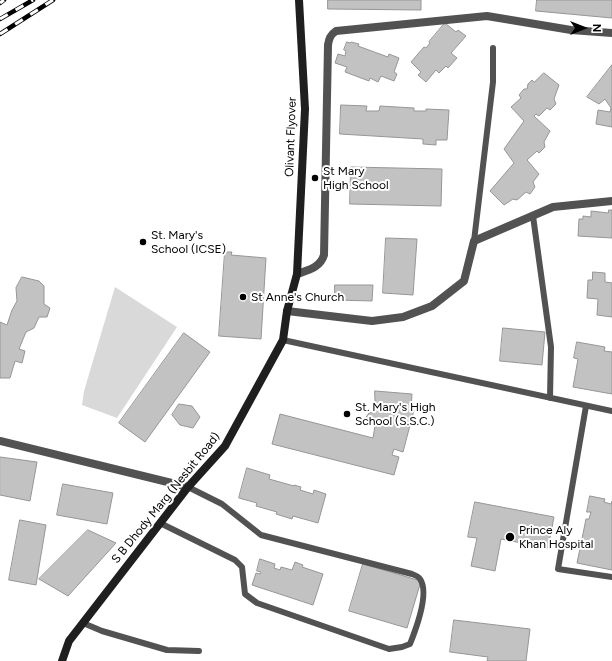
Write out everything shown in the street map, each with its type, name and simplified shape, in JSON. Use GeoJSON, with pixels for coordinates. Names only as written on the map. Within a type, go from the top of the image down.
{"type":"FeatureCollection","features":[{"type":"Feature","properties":{"kind":"main road","name":"Olivant Flyover"},"geometry":{"type":"LineString","coordinates":[[297,274],[305,109],[299,0]]}},
{"type":"Feature","properties":{"kind":"main road","name":"S B Dhody Marg (Nesbit Road)"},"geometry":{"type":"LineString","coordinates":[[62,661],[69,641],[188,487],[225,446],[283,340],[287,311],[297,274]]}},
{"type":"Feature","properties":{"kind":"street"},"geometry":{"type":"LineString","coordinates":[[297,274],[318,266],[324,255],[328,45],[329,38],[332,34],[336,31],[487,16],[571,30],[612,33]]}},
{"type":"Feature","properties":{"kind":"street"},"geometry":{"type":"LineString","coordinates":[[287,311],[372,321],[403,317],[432,306],[464,280],[474,241],[553,207],[612,201]]}},
{"type":"Feature","properties":{"kind":"street"},"geometry":{"type":"LineString","coordinates":[[0,440],[188,487]]}},
{"type":"Feature","properties":{"kind":"lane"},"geometry":{"type":"LineString","coordinates":[[474,241],[492,82],[493,48]]}},
{"type":"Feature","properties":{"kind":"lane"},"geometry":{"type":"LineString","coordinates":[[532,216],[551,347],[550,398]]}},
{"type":"Feature","properties":{"kind":"lane"},"geometry":{"type":"LineString","coordinates":[[283,340],[612,411]]}},
{"type":"Feature","properties":{"kind":"lane"},"geometry":{"type":"LineString","coordinates":[[586,406],[558,568],[612,577]]}},
{"type":"Feature","properties":{"kind":"lane"},"geometry":{"type":"LineString","coordinates":[[160,523],[235,560],[242,567],[245,594],[257,603],[389,649],[410,644],[424,597],[423,586],[420,578],[412,574],[260,535],[222,504],[188,487]]}},
{"type":"Feature","properties":{"kind":"lane"},"geometry":{"type":"LineString","coordinates":[[83,623],[102,631],[167,650],[199,651]]}},
{"type":"Feature","properties":{"kind":"shaded area"},"geometry":{"type":"Polygon","coordinates":[[[115,287],[177,327],[117,418],[82,405],[84,391],[115,287]]]}},
{"type":"Feature","properties":{"kind":"building"},"geometry":{"type":"Polygon","coordinates":[[[328,0],[421,0],[421,10],[328,9],[328,0]]]}},
{"type":"Feature","properties":{"kind":"building"},"geometry":{"type":"Polygon","coordinates":[[[537,0],[612,0],[612,18],[536,11],[537,0]]]}},
{"type":"Feature","properties":{"kind":"building"},"geometry":{"type":"Polygon","coordinates":[[[445,23],[456,32],[458,30],[466,36],[451,53],[457,58],[448,68],[446,66],[439,73],[436,70],[426,82],[418,75],[421,72],[411,62],[424,47],[426,48],[430,43],[429,42],[445,23]]]}},
{"type":"Feature","properties":{"kind":"building"},"geometry":{"type":"Polygon","coordinates":[[[347,42],[359,44],[358,46],[388,57],[389,54],[399,58],[394,72],[397,74],[394,81],[381,76],[378,82],[370,78],[369,81],[345,72],[347,67],[335,63],[338,54],[345,56],[346,51],[344,50],[347,42]]]}},
{"type":"Feature","properties":{"kind":"building"},"geometry":{"type":"Polygon","coordinates":[[[612,65],[612,127],[596,124],[598,110],[610,112],[611,108],[605,99],[599,104],[587,97],[612,65]]]}},
{"type":"Feature","properties":{"kind":"building"},"geometry":{"type":"Polygon","coordinates":[[[544,73],[559,85],[554,99],[556,104],[550,110],[547,108],[539,116],[536,114],[534,116],[550,131],[544,142],[545,147],[539,153],[537,151],[527,160],[539,174],[533,182],[535,187],[530,194],[526,192],[517,200],[513,199],[504,205],[490,191],[514,163],[504,149],[524,121],[511,107],[521,98],[519,95],[524,89],[527,89],[528,84],[532,80],[534,82],[544,73]]]}},
{"type":"Feature","properties":{"kind":"building"},"geometry":{"type":"Polygon","coordinates":[[[341,105],[367,106],[366,111],[379,111],[380,106],[414,108],[414,111],[426,111],[426,109],[449,110],[447,140],[436,140],[436,145],[423,144],[423,139],[340,134],[341,105]]]}},
{"type":"Feature","properties":{"kind":"building"},"geometry":{"type":"Polygon","coordinates":[[[351,167],[442,169],[441,206],[350,204],[351,167]]]}},
{"type":"Feature","properties":{"kind":"building"},"geometry":{"type":"Polygon","coordinates":[[[609,210],[612,210],[612,238],[578,236],[579,219],[583,219],[583,216],[591,217],[591,211],[608,213],[609,210]]]}},
{"type":"Feature","properties":{"kind":"building"},"geometry":{"type":"Polygon","coordinates":[[[386,238],[417,239],[413,295],[383,293],[386,238]]]}},
{"type":"Feature","properties":{"kind":"building","name":"St Anne's Church"},"geometry":{"type":"Polygon","coordinates":[[[225,252],[232,252],[231,255],[266,258],[261,339],[219,336],[225,252]]]}},
{"type":"Feature","properties":{"kind":"building"},"geometry":{"type":"Polygon","coordinates":[[[593,272],[605,273],[605,282],[612,283],[612,317],[597,315],[598,299],[587,298],[588,280],[592,280],[593,272]]]}},
{"type":"Feature","properties":{"kind":"building"},"geometry":{"type":"Polygon","coordinates":[[[22,277],[39,281],[44,286],[44,304],[50,308],[47,317],[39,317],[34,328],[26,332],[19,349],[25,351],[22,363],[15,361],[10,378],[0,378],[0,322],[7,325],[17,301],[16,288],[22,277]]]}},
{"type":"Feature","properties":{"kind":"building"},"geometry":{"type":"Polygon","coordinates":[[[335,285],[373,285],[372,301],[335,300],[335,285]]]}},
{"type":"Feature","properties":{"kind":"building"},"geometry":{"type":"Polygon","coordinates":[[[503,328],[545,332],[542,365],[500,361],[503,328]]]}},
{"type":"Feature","properties":{"kind":"building"},"geometry":{"type":"Polygon","coordinates":[[[184,333],[210,352],[145,442],[119,423],[184,333]]]}},
{"type":"Feature","properties":{"kind":"building"},"geometry":{"type":"Polygon","coordinates":[[[577,342],[605,347],[604,351],[612,352],[612,394],[573,387],[578,359],[574,358],[577,342]]]}},
{"type":"Feature","properties":{"kind":"building"},"geometry":{"type":"Polygon","coordinates":[[[375,391],[412,394],[411,409],[414,410],[403,452],[394,449],[392,455],[399,457],[394,475],[272,444],[280,414],[373,438],[375,426],[369,425],[364,420],[369,413],[375,412],[375,391]]]}},
{"type":"Feature","properties":{"kind":"building"},"geometry":{"type":"Polygon","coordinates":[[[179,404],[192,406],[200,417],[193,428],[180,425],[172,415],[179,404]]]}},
{"type":"Feature","properties":{"kind":"building"},"geometry":{"type":"Polygon","coordinates":[[[0,457],[37,462],[30,501],[0,495],[0,457]]]}},
{"type":"Feature","properties":{"kind":"building"},"geometry":{"type":"Polygon","coordinates":[[[247,468],[270,475],[269,479],[301,487],[300,490],[313,494],[314,490],[326,494],[318,523],[293,516],[292,519],[276,514],[277,512],[256,506],[257,503],[239,498],[247,468]]]}},
{"type":"Feature","properties":{"kind":"building"},"geometry":{"type":"Polygon","coordinates":[[[63,484],[113,493],[107,524],[57,515],[63,484]]]}},
{"type":"Feature","properties":{"kind":"building"},"geometry":{"type":"Polygon","coordinates":[[[590,496],[605,499],[604,502],[611,504],[612,501],[612,570],[577,563],[586,519],[589,519],[591,512],[587,512],[590,496]]]}},
{"type":"Feature","properties":{"kind":"building"},"geometry":{"type":"Polygon","coordinates":[[[475,502],[554,517],[548,548],[501,539],[495,571],[471,566],[477,538],[468,537],[475,502]]]}},
{"type":"Feature","properties":{"kind":"building"},"geometry":{"type":"Polygon","coordinates":[[[20,520],[46,525],[36,585],[9,580],[20,520]]]}},
{"type":"Feature","properties":{"kind":"building"},"geometry":{"type":"Polygon","coordinates":[[[88,530],[116,543],[68,596],[39,579],[88,530]]]}},
{"type":"Feature","properties":{"kind":"building"},"geometry":{"type":"Polygon","coordinates":[[[260,559],[275,564],[274,568],[280,570],[281,567],[292,570],[295,562],[303,565],[302,567],[323,574],[313,605],[252,585],[256,573],[260,574],[261,572],[257,571],[260,559]]]}},
{"type":"Feature","properties":{"kind":"building"},"geometry":{"type":"Polygon","coordinates":[[[363,564],[421,581],[407,628],[349,611],[363,564]]]}},
{"type":"Feature","properties":{"kind":"building"},"geometry":{"type":"Polygon","coordinates":[[[454,620],[530,629],[526,661],[487,661],[488,657],[450,652],[454,620]]]}},
{"type":"Feature","properties":{"kind":"railway"},"geometry":{"type":"LineString","coordinates":[[0,3],[4,0]]}},
{"type":"Feature","properties":{"kind":"railway"},"geometry":{"type":"LineString","coordinates":[[0,19],[33,0]]}},
{"type":"Feature","properties":{"kind":"railway"},"geometry":{"type":"LineString","coordinates":[[0,34],[53,0]]}},
{"type":"Feature","properties":{"kind":"place","name":"St Mary High School"},"geometry":{"type":"Point","coordinates":[315,178]}},
{"type":"Feature","properties":{"kind":"place","name":"St. Mary's School (ICSE)"},"geometry":{"type":"Point","coordinates":[143,242]}},
{"type":"Feature","properties":{"kind":"place","name":"St Anne's Church"},"geometry":{"type":"Point","coordinates":[243,297]}},
{"type":"Feature","properties":{"kind":"place","name":"St. Mary's High School (S.S.C.)"},"geometry":{"type":"Point","coordinates":[347,414]}},
{"type":"Feature","properties":{"kind":"place","name":"Prince Aly Khan Hospital"},"geometry":{"type":"Point","coordinates":[510,537]}}]}
